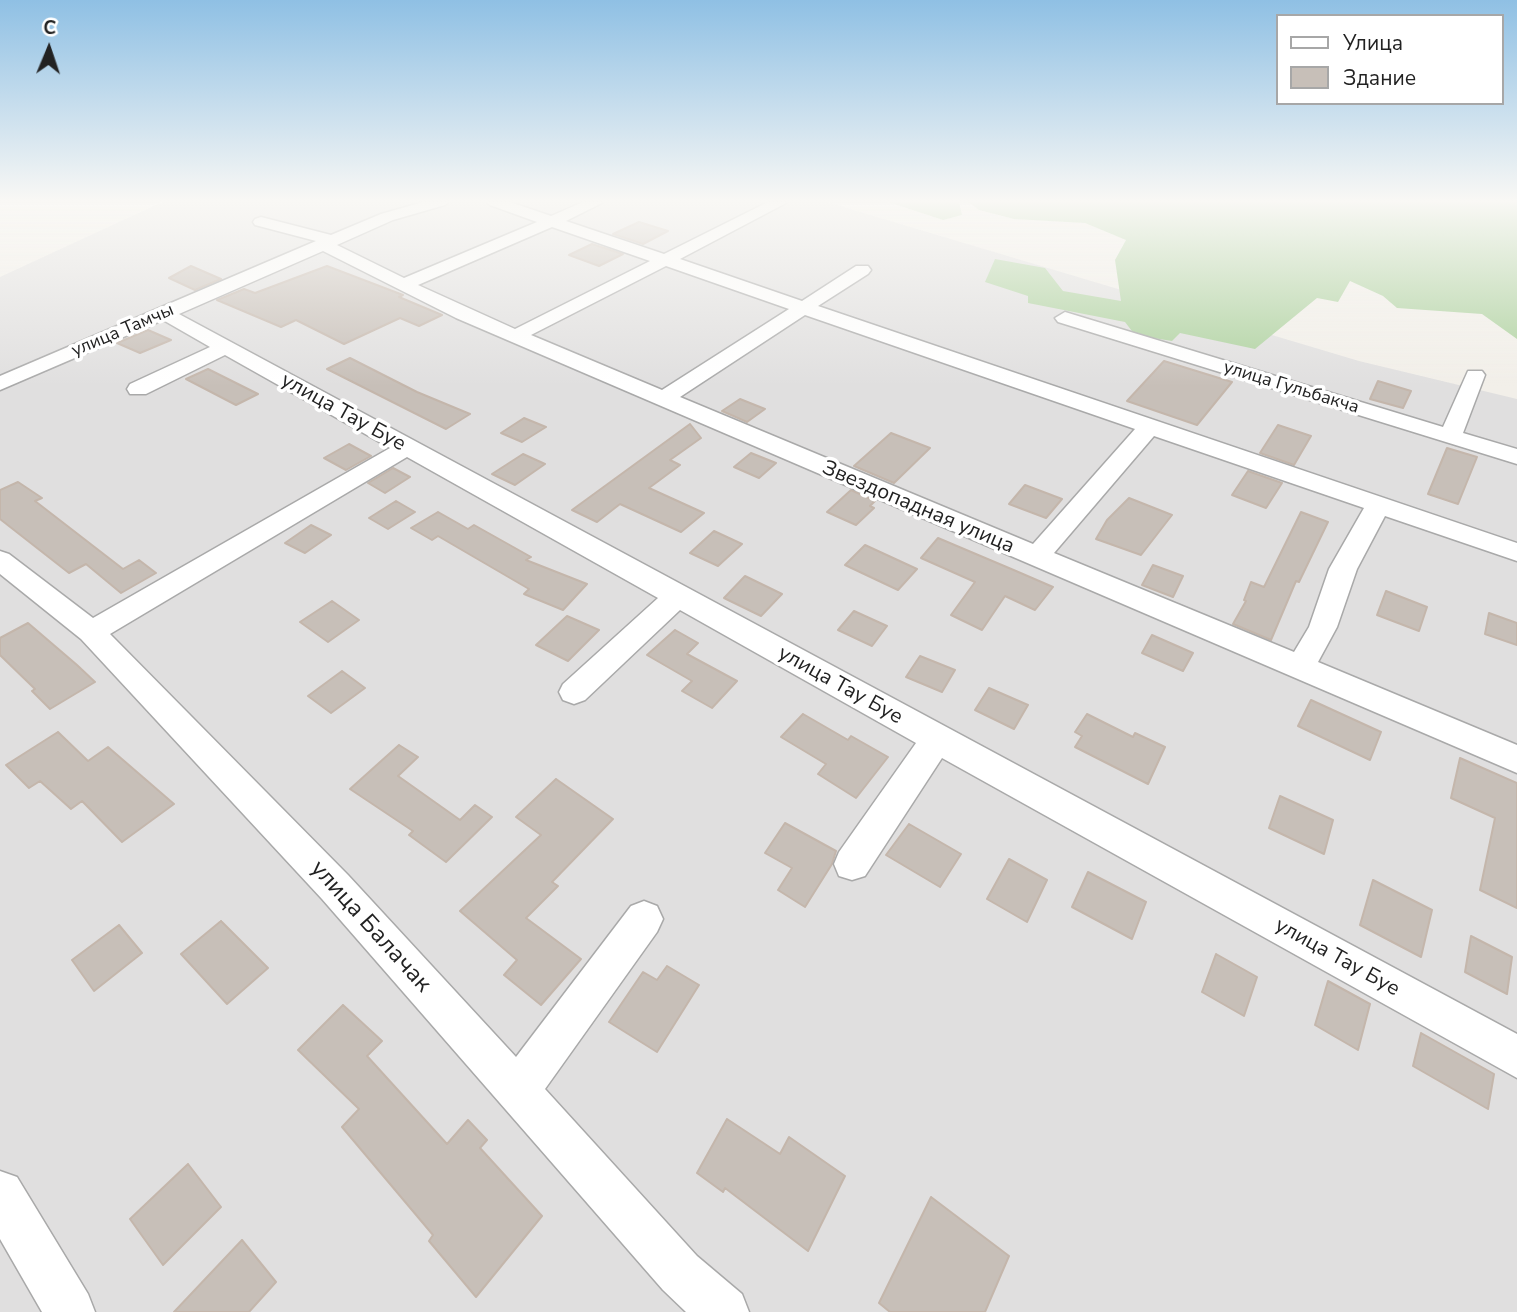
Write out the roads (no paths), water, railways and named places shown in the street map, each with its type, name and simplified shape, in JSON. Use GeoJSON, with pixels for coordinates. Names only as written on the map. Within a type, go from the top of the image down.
{"type":"FeatureCollection","features":[{"type":"Feature","properties":{"kind":"street","name":"улица Тамчы"},"geometry":{"type":"LineString","coordinates":[[0,384],[281,263]]}},
{"type":"Feature","properties":{"kind":"street","name":"Звездопадная улица"},"geometry":{"type":"LineString","coordinates":[[366,263],[515,336],[1517,759]]}},
{"type":"Feature","properties":{"kind":"street"},"geometry":{"type":"LineString","coordinates":[[405,284],[454,263]]}},
{"type":"Feature","properties":{"kind":"street"},"geometry":{"type":"LineString","coordinates":[[515,336],[657,263]]}},
{"type":"Feature","properties":{"kind":"street"},"geometry":{"type":"LineString","coordinates":[[672,263],[1517,552]]}},
{"type":"Feature","properties":{"kind":"street"},"geometry":{"type":"LineString","coordinates":[[662,399],[862,270]]}},
{"type":"Feature","properties":{"kind":"street","name":"улица Тау Буе"},"geometry":{"type":"LineString","coordinates":[[164,313],[1517,1057]]}},
{"type":"Feature","properties":{"kind":"street","name":"улица Гульбакча"},"geometry":{"type":"LineString","coordinates":[[1065,318],[1517,457]]}},
{"type":"Feature","properties":{"kind":"street"},"geometry":{"type":"LineString","coordinates":[[138,389],[225,347]]}},
{"type":"Feature","properties":{"kind":"street"},"geometry":{"type":"LineString","coordinates":[[1450,436],[1475,375]]}},
{"type":"Feature","properties":{"kind":"street"},"geometry":{"type":"LineString","coordinates":[[1036,557],[1149,427]]}},
{"type":"Feature","properties":{"kind":"street"},"geometry":{"type":"LineString","coordinates":[[91,632],[407,448]]}},
{"type":"Feature","properties":{"kind":"street"},"geometry":{"type":"LineString","coordinates":[[1300,668],[1323,627],[1343,569],[1378,505]]}},
{"type":"Feature","properties":{"kind":"street","name":"улица Балачак"},"geometry":{"type":"LineString","coordinates":[[0,560],[91,632],[335,887],[680,1273],[724,1312]]}},
{"type":"Feature","properties":{"kind":"street"},"geometry":{"type":"LineString","coordinates":[[574,692],[677,597]]}},
{"type":"Feature","properties":{"kind":"street"},"geometry":{"type":"LineString","coordinates":[[852,864],[937,739]]}},
{"type":"Feature","properties":{"kind":"street"},"geometry":{"type":"LineString","coordinates":[[517,1091],[644,919]]}},
{"type":"Feature","properties":{"kind":"street"},"geometry":{"type":"LineString","coordinates":[[0,1194],[70,1312]]}}]}
